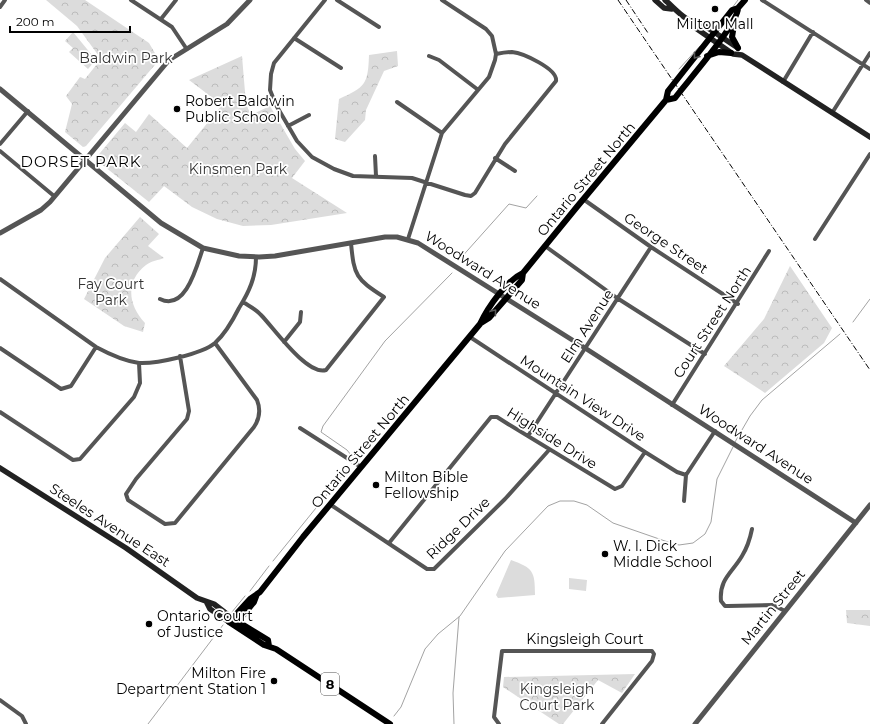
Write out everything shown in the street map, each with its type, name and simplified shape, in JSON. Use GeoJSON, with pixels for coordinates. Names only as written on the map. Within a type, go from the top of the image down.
{"type":"FeatureCollection","features":[{"type":"Feature","properties":{"kind":"main road"},"geometry":{"type":"LineString","coordinates":[[655,0],[664,8],[672,9]]}},
{"type":"Feature","properties":{"kind":"main road"},"geometry":{"type":"LineString","coordinates":[[665,0],[672,9],[695,24],[697,29],[717,43],[731,52],[742,56],[870,137]]}},
{"type":"Feature","properties":{"kind":"main road","name":"Ontario Street North"},"geometry":{"type":"LineString","coordinates":[[481,323],[483,315],[500,294],[516,276],[523,273],[666,100],[668,91],[732,10],[738,8],[745,0]]}},
{"type":"Feature","properties":{"kind":"main road"},"geometry":{"type":"LineString","coordinates":[[738,8],[738,14],[735,19],[732,37],[742,56]]}},
{"type":"Feature","properties":{"kind":"main road","name":"Ontario Street North"},"geometry":{"type":"LineString","coordinates":[[666,100],[675,98],[735,19]]}},
{"type":"Feature","properties":{"kind":"main road"},"geometry":{"type":"LineString","coordinates":[[695,24],[702,24],[738,48]]}},
{"type":"Feature","properties":{"kind":"main road"},"geometry":{"type":"LineString","coordinates":[[707,56],[719,52],[731,52]]}},
{"type":"Feature","properties":{"kind":"main road","name":"Ontario Street North"},"geometry":{"type":"LineString","coordinates":[[233,622],[250,598],[257,594],[481,323],[489,318],[522,280],[523,273]]}},
{"type":"Feature","properties":{"kind":"main road","name":"Steeles Avenue East"},"geometry":{"type":"LineString","coordinates":[[0,468],[126,548],[197,598],[207,603],[210,609],[268,640],[269,646],[390,724]]}},
{"type":"Feature","properties":{"kind":"street"},"geometry":{"type":"LineString","coordinates":[[0,7],[5,0]]}},
{"type":"Feature","properties":{"kind":"street"},"geometry":{"type":"LineString","coordinates":[[131,0],[161,19],[176,32],[186,48]]}},
{"type":"Feature","properties":{"kind":"street"},"geometry":{"type":"LineString","coordinates":[[161,19],[176,0]]}},
{"type":"Feature","properties":{"kind":"street"},"geometry":{"type":"LineString","coordinates":[[0,233],[40,210],[54,196],[169,60],[186,48],[227,24],[250,0]]}},
{"type":"Feature","properties":{"kind":"street"},"geometry":{"type":"LineString","coordinates":[[325,0],[274,63],[271,74],[270,90],[276,105],[288,126],[298,141],[312,157],[334,169],[353,176],[412,178],[471,196],[476,193],[495,158],[553,86],[557,77],[554,72],[523,55],[512,52],[496,54]]}},
{"type":"Feature","properties":{"kind":"street"},"geometry":{"type":"LineString","coordinates":[[337,0],[379,27]]}},
{"type":"Feature","properties":{"kind":"street"},"geometry":{"type":"LineString","coordinates":[[408,239],[442,133],[490,73],[496,54],[492,36],[486,29],[442,0]]}},
{"type":"Feature","properties":{"kind":"street"},"geometry":{"type":"LineString","coordinates":[[762,0],[870,69]]}},
{"type":"Feature","properties":{"kind":"street"},"geometry":{"type":"LineString","coordinates":[[866,0],[870,3]]}},
{"type":"Feature","properties":{"kind":"street"},"geometry":{"type":"LineString","coordinates":[[783,82],[813,32]]}},
{"type":"Feature","properties":{"kind":"street"},"geometry":{"type":"LineString","coordinates":[[294,38],[342,68]]}},
{"type":"Feature","properties":{"kind":"street"},"geometry":{"type":"LineString","coordinates":[[832,113],[870,53]]}},
{"type":"Feature","properties":{"kind":"street"},"geometry":{"type":"LineString","coordinates":[[430,56],[439,60],[477,90]]}},
{"type":"Feature","properties":{"kind":"street","name":"Woodward Avenue"},"geometry":{"type":"LineString","coordinates":[[0,89],[161,223],[203,248],[239,256],[256,257],[275,256],[385,237],[408,239],[418,243],[586,348],[856,523]]}},
{"type":"Feature","properties":{"kind":"street"},"geometry":{"type":"LineString","coordinates":[[397,102],[442,133]]}},
{"type":"Feature","properties":{"kind":"street"},"geometry":{"type":"LineString","coordinates":[[0,144],[28,111]]}},
{"type":"Feature","properties":{"kind":"street"},"geometry":{"type":"LineString","coordinates":[[288,126],[309,115]]}},
{"type":"Feature","properties":{"kind":"street"},"geometry":{"type":"LineString","coordinates":[[0,151],[54,196]]}},
{"type":"Feature","properties":{"kind":"street"},"geometry":{"type":"LineString","coordinates":[[815,239],[870,154]]}},
{"type":"Feature","properties":{"kind":"street"},"geometry":{"type":"LineString","coordinates":[[375,156],[376,176]]}},
{"type":"Feature","properties":{"kind":"street"},"geometry":{"type":"LineString","coordinates":[[495,158],[515,171]]}},
{"type":"Feature","properties":{"kind":"street","name":"George Street"},"geometry":{"type":"LineString","coordinates":[[583,199],[651,247],[738,304]]}},
{"type":"Feature","properties":{"kind":"street"},"geometry":{"type":"LineString","coordinates":[[243,302],[260,313],[292,352],[315,368],[321,371],[326,370],[384,297],[356,274],[351,243]]}},
{"type":"Feature","properties":{"kind":"street"},"geometry":{"type":"LineString","coordinates":[[545,246],[617,298],[705,354]]}},
{"type":"Feature","properties":{"kind":"street","name":"Elm Avenue"},"geometry":{"type":"LineString","coordinates":[[528,436],[651,247]]}},
{"type":"Feature","properties":{"kind":"street"},"geometry":{"type":"LineString","coordinates":[[160,299],[170,302],[176,301],[181,297],[193,276],[203,248]]}},
{"type":"Feature","properties":{"kind":"street","name":"Court Street North"},"geometry":{"type":"LineString","coordinates":[[672,405],[738,304],[770,251]]}},
{"type":"Feature","properties":{"kind":"street"},"geometry":{"type":"LineString","coordinates":[[0,279],[96,348],[113,356],[139,363],[192,354],[215,343],[231,323],[243,302],[254,277],[256,257]]}},
{"type":"Feature","properties":{"kind":"street"},"geometry":{"type":"LineString","coordinates":[[284,342],[300,322],[300,312]]}},
{"type":"Feature","properties":{"kind":"street","name":"Mountain View Drive"},"geometry":{"type":"LineString","coordinates":[[470,337],[645,452],[677,472],[686,475]]}},
{"type":"Feature","properties":{"kind":"street"},"geometry":{"type":"LineString","coordinates":[[180,356],[189,411],[187,419],[136,479],[126,494],[128,500],[165,524],[175,523],[254,427],[259,417],[257,400],[215,343]]}},
{"type":"Feature","properties":{"kind":"street"},"geometry":{"type":"LineString","coordinates":[[0,348],[61,389],[71,386],[96,348]]}},
{"type":"Feature","properties":{"kind":"street"},"geometry":{"type":"LineString","coordinates":[[0,412],[73,460],[77,461],[134,396],[140,383],[139,363]]}},
{"type":"Feature","properties":{"kind":"street","name":"Highside Drive"},"geometry":{"type":"LineString","coordinates":[[388,543],[491,417],[497,417],[548,450],[615,490],[622,486],[645,452]]}},
{"type":"Feature","properties":{"kind":"street"},"geometry":{"type":"LineString","coordinates":[[300,428],[362,467]]}},
{"type":"Feature","properties":{"kind":"street"},"geometry":{"type":"LineString","coordinates":[[684,501],[686,475],[715,431]]}},
{"type":"Feature","properties":{"kind":"street","name":"Ridge Drive"},"geometry":{"type":"LineString","coordinates":[[331,505],[428,569],[434,569],[505,499],[548,450]]}},
{"type":"Feature","properties":{"kind":"street","name":"Martin Street"},"geometry":{"type":"LineString","coordinates":[[695,724],[870,505]]}},
{"type":"Feature","properties":{"kind":"street"},"geometry":{"type":"LineString","coordinates":[[752,529],[750,539],[741,557],[724,580],[721,601],[725,606],[772,605],[785,611]]}},
{"type":"Feature","properties":{"kind":"street","name":"Kingsleigh Court"},"geometry":{"type":"LineString","coordinates":[[499,724],[495,720],[494,714],[502,651],[652,651],[654,654],[652,660],[602,724]]}},
{"type":"Feature","properties":{"kind":"street"},"geometry":{"type":"LineString","coordinates":[[0,700],[24,718],[26,724]]}},
{"type":"Feature","properties":{"kind":"green space","name":"Baldwin Park"},"geometry":{"type":"Polygon","coordinates":[[[46,0],[85,0],[149,43],[159,60],[86,146],[83,147],[65,132],[72,104],[66,96],[80,77],[85,79],[101,59],[77,26],[46,0]]]}},
{"type":"Feature","properties":{"kind":"green space"},"geometry":{"type":"Polygon","coordinates":[[[73,32],[96,60],[88,69],[69,52],[73,48],[65,41],[73,32]]]}},
{"type":"Feature","properties":{"kind":"green space"},"geometry":{"type":"Polygon","coordinates":[[[397,51],[398,66],[384,71],[366,110],[365,120],[345,142],[335,139],[339,99],[360,88],[363,84],[368,73],[369,55],[397,51]]]}},
{"type":"Feature","properties":{"kind":"green space","name":"Kinsmen Park"},"geometry":{"type":"Polygon","coordinates":[[[242,56],[246,104],[251,115],[270,106],[295,149],[305,161],[292,178],[347,213],[271,225],[243,226],[217,219],[192,207],[164,186],[149,202],[95,159],[125,123],[136,132],[149,114],[187,148],[222,105],[189,80],[242,56]]]}},
{"type":"Feature","properties":{"kind":"green space","name":"Fay Court Park"},"geometry":{"type":"Polygon","coordinates":[[[140,217],[159,234],[148,246],[164,258],[146,265],[139,271],[132,286],[132,301],[139,316],[145,323],[143,332],[124,326],[84,299],[105,258],[140,217]]]}},
{"type":"Feature","properties":{"kind":"green space"},"geometry":{"type":"Polygon","coordinates":[[[790,266],[832,328],[824,343],[765,393],[724,366],[764,319],[790,266]]]}},
{"type":"Feature","properties":{"kind":"green space"},"geometry":{"type":"Polygon","coordinates":[[[511,560],[524,565],[531,572],[533,575],[535,595],[498,598],[496,595],[511,560]]]}},
{"type":"Feature","properties":{"kind":"green space"},"geometry":{"type":"Polygon","coordinates":[[[569,578],[587,580],[586,591],[569,589],[569,578]]]}},
{"type":"Feature","properties":{"kind":"green space"},"geometry":{"type":"Polygon","coordinates":[[[846,610],[870,610],[870,626],[847,623],[846,610]]]}},
{"type":"Feature","properties":{"kind":"green space","name":"Kingsleigh Court Park"},"geometry":{"type":"Polygon","coordinates":[[[635,674],[622,693],[598,680],[563,724],[559,724],[503,687],[504,677],[635,674]]]}},
{"type":"Feature","properties":{"kind":"waterway"},"geometry":{"type":"LineString","coordinates":[[732,8],[738,0]]}},
{"type":"Feature","properties":{"kind":"waterway"},"geometry":{"type":"LineString","coordinates":[[679,69],[700,46]]}},
{"type":"Feature","properties":{"kind":"waterway"},"geometry":{"type":"LineString","coordinates":[[459,260],[509,204],[526,208],[537,196]]}},
{"type":"Feature","properties":{"kind":"waterway"},"geometry":{"type":"LineString","coordinates":[[351,455],[347,450],[321,432],[323,426],[385,341],[452,273]]}},
{"type":"Feature","properties":{"kind":"waterway"},"geometry":{"type":"LineString","coordinates":[[853,322],[870,299]]}},
{"type":"Feature","properties":{"kind":"waterway"},"geometry":{"type":"LineString","coordinates":[[735,442],[750,416],[762,400],[840,334]]}},
{"type":"Feature","properties":{"kind":"waterway"},"geometry":{"type":"LineString","coordinates":[[394,716],[401,707],[425,649],[438,634],[460,616],[505,551],[548,506],[560,501],[574,501],[587,505],[613,523],[679,545],[693,543],[705,534],[711,522],[717,479],[733,447]]}},
{"type":"Feature","properties":{"kind":"waterway"},"geometry":{"type":"LineString","coordinates":[[273,561],[346,471]]}},
{"type":"Feature","properties":{"kind":"waterway"},"geometry":{"type":"LineString","coordinates":[[250,591],[269,566]]}},
{"type":"Feature","properties":{"kind":"waterway"},"geometry":{"type":"LineString","coordinates":[[232,612],[245,596]]}},
{"type":"Feature","properties":{"kind":"waterway"},"geometry":{"type":"LineString","coordinates":[[454,724],[453,693],[459,617]]}},
{"type":"Feature","properties":{"kind":"waterway"},"geometry":{"type":"LineString","coordinates":[[148,724],[223,625]]}},
{"type":"Feature","properties":{"kind":"railway"},"geometry":{"type":"LineString","coordinates":[[618,0],[870,370]]}},
{"type":"Feature","properties":{"kind":"railway"},"geometry":{"type":"LineString","coordinates":[[626,0],[648,33]]}},
{"type":"Feature","properties":{"kind":"place","name":"Milton Mall"},"geometry":{"type":"Point","coordinates":[715,9]}},
{"type":"Feature","properties":{"kind":"place","name":"Robert Baldwin Public School"},"geometry":{"type":"Point","coordinates":[177,109]}},
{"type":"Feature","properties":{"kind":"place","name":"Milton Bible Fellowship"},"geometry":{"type":"Point","coordinates":[376,485]}},
{"type":"Feature","properties":{"kind":"place","name":"W. I. Dick Middle School"},"geometry":{"type":"Point","coordinates":[605,554]}},
{"type":"Feature","properties":{"kind":"place","name":"Ontario Court of Justice"},"geometry":{"type":"Point","coordinates":[149,624]}},
{"type":"Feature","properties":{"kind":"place","name":"Milton Fire Department Station 1"},"geometry":{"type":"Point","coordinates":[274,681]}},
{"type":"Feature","properties":{"kind":"district","name":"DORSET PARK"},"geometry":{"type":"Point","coordinates":[81,161]}}]}
